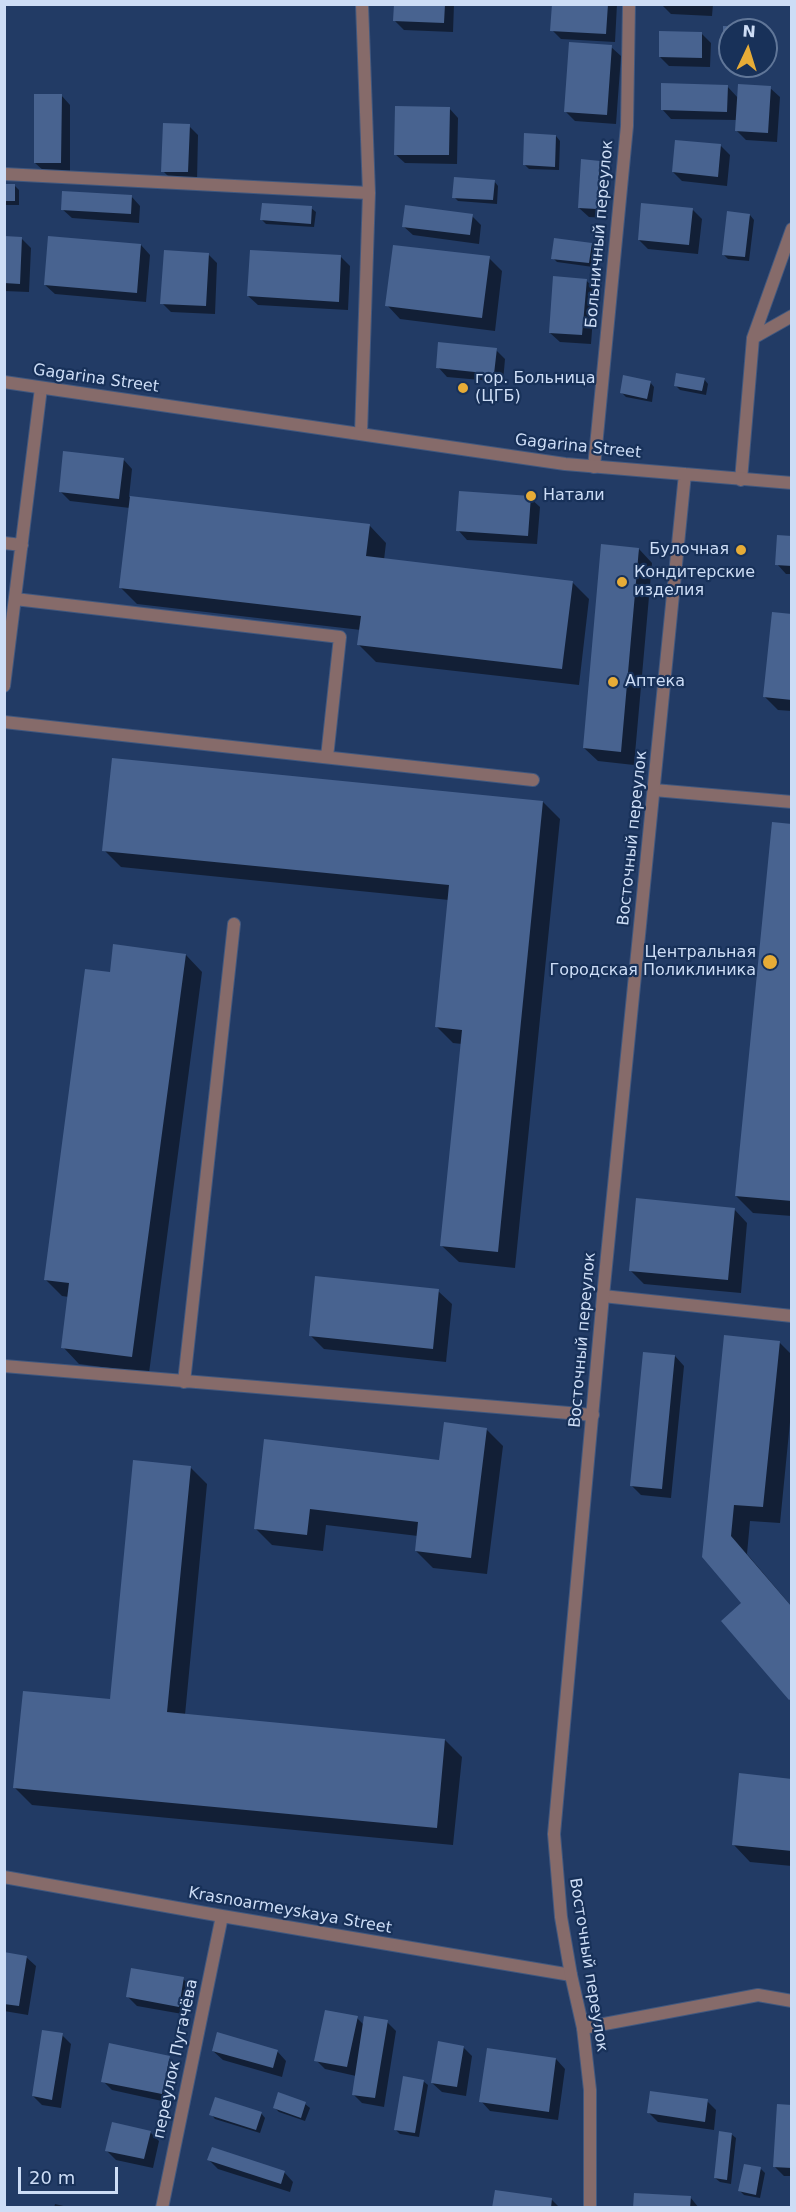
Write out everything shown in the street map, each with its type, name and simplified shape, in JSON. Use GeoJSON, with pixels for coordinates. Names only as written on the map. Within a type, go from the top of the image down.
{"type":"FeatureCollection","features":[{"type":"Feature","properties":{"kind":"street"},"geometry":{"type":"LineString","coordinates":[[361,434],[369,193],[362,4]]}},
{"type":"Feature","properties":{"kind":"street","name":"Больничный переулок"},"geometry":{"type":"LineString","coordinates":[[594,467],[627,126],[630,4]]}},
{"type":"Feature","properties":{"kind":"street"},"geometry":{"type":"LineString","coordinates":[[4,174],[369,193]]}},
{"type":"Feature","properties":{"kind":"street"},"geometry":{"type":"LineString","coordinates":[[741,480],[753,338],[792,229]]}},
{"type":"Feature","properties":{"kind":"street"},"geometry":{"type":"LineString","coordinates":[[753,338],[792,316]]}},
{"type":"Feature","properties":{"kind":"street","name":"Gagarina Street"},"geometry":{"type":"LineString","coordinates":[[4,382],[594,467],[792,483]]}},
{"type":"Feature","properties":{"kind":"street"},"geometry":{"type":"LineString","coordinates":[[4,686],[41,388]]}},
{"type":"Feature","properties":{"kind":"street","name":"Восточный переулок"},"geometry":{"type":"LineString","coordinates":[[590,2208],[590,2090],[583,2028],[561,1917],[554,1834],[603,1296],[685,474]]}},
{"type":"Feature","properties":{"kind":"street"},"geometry":{"type":"LineString","coordinates":[[4,543],[22,545]]}},
{"type":"Feature","properties":{"kind":"street"},"geometry":{"type":"LineString","coordinates":[[15,599],[340,637],[327,757]]}},
{"type":"Feature","properties":{"kind":"street"},"geometry":{"type":"LineString","coordinates":[[4,722],[533,780]]}},
{"type":"Feature","properties":{"kind":"street"},"geometry":{"type":"LineString","coordinates":[[654,790],[792,802]]}},
{"type":"Feature","properties":{"kind":"street"},"geometry":{"type":"LineString","coordinates":[[184,1382],[234,924]]}},
{"type":"Feature","properties":{"kind":"street"},"geometry":{"type":"LineString","coordinates":[[603,1296],[792,1316]]}},
{"type":"Feature","properties":{"kind":"street"},"geometry":{"type":"LineString","coordinates":[[4,1366],[593,1415]]}},
{"type":"Feature","properties":{"kind":"street","name":"Krasnoarmeyskaya Street"},"geometry":{"type":"LineString","coordinates":[[4,1877],[571,1975]]}},
{"type":"Feature","properties":{"kind":"street","name":"переулок Пугачёва"},"geometry":{"type":"LineString","coordinates":[[162,2208],[222,1916]]}},
{"type":"Feature","properties":{"kind":"street"},"geometry":{"type":"LineString","coordinates":[[583,2028],[758,1995],[792,2001]]}},
{"type":"Feature","properties":{"kind":"building"},"geometry":{"type":"Polygon","coordinates":[[[394,4],[445,4],[444,23],[393,21],[394,4]]]}},
{"type":"Feature","properties":{"kind":"building"},"geometry":{"type":"Polygon","coordinates":[[[552,4],[608,4],[606,34],[550,31],[552,4]]]}},
{"type":"Feature","properties":{"kind":"building"},"geometry":{"type":"Polygon","coordinates":[[[659,31],[702,32],[702,58],[659,57],[659,31]]]}},
{"type":"Feature","properties":{"kind":"building"},"geometry":{"type":"Polygon","coordinates":[[[569,42],[612,45],[607,115],[564,112],[569,42]]]}},
{"type":"Feature","properties":{"kind":"building"},"geometry":{"type":"Polygon","coordinates":[[[661,83],[728,85],[727,112],[661,110],[661,83]]]}},
{"type":"Feature","properties":{"kind":"building"},"geometry":{"type":"Polygon","coordinates":[[[738,84],[771,86],[768,133],[735,131],[738,84]]]}},
{"type":"Feature","properties":{"kind":"building"},"geometry":{"type":"Polygon","coordinates":[[[34,94],[62,94],[61,163],[34,163],[34,94]]]}},
{"type":"Feature","properties":{"kind":"building"},"geometry":{"type":"Polygon","coordinates":[[[395,106],[450,107],[449,155],[394,155],[395,106]]]}},
{"type":"Feature","properties":{"kind":"building"},"geometry":{"type":"Polygon","coordinates":[[[163,123],[190,124],[188,172],[161,172],[163,123]]]}},
{"type":"Feature","properties":{"kind":"building"},"geometry":{"type":"Polygon","coordinates":[[[524,133],[556,135],[555,167],[523,165],[524,133]]]}},
{"type":"Feature","properties":{"kind":"building"},"geometry":{"type":"Polygon","coordinates":[[[675,140],[721,144],[718,177],[672,172],[675,140]]]}},
{"type":"Feature","properties":{"kind":"building"},"geometry":{"type":"Polygon","coordinates":[[[581,159],[600,161],[597,209],[578,208],[581,159]]]}},
{"type":"Feature","properties":{"kind":"building"},"geometry":{"type":"Polygon","coordinates":[[[454,177],[495,180],[493,200],[452,198],[454,177]]]}},
{"type":"Feature","properties":{"kind":"building"},"geometry":{"type":"Polygon","coordinates":[[[4,184],[15,184],[15,201],[4,201],[4,184]]]}},
{"type":"Feature","properties":{"kind":"building"},"geometry":{"type":"Polygon","coordinates":[[[62,191],[132,195],[131,214],[61,210],[62,191]]]}},
{"type":"Feature","properties":{"kind":"building"},"geometry":{"type":"Polygon","coordinates":[[[262,203],[312,206],[311,224],[260,220],[262,203]]]}},
{"type":"Feature","properties":{"kind":"building"},"geometry":{"type":"Polygon","coordinates":[[[641,203],[693,208],[689,245],[638,240],[641,203]]]}},
{"type":"Feature","properties":{"kind":"building"},"geometry":{"type":"Polygon","coordinates":[[[405,205],[473,214],[470,235],[402,227],[405,205]]]}},
{"type":"Feature","properties":{"kind":"building"},"geometry":{"type":"Polygon","coordinates":[[[727,211],[750,214],[745,257],[722,255],[727,211]]]}},
{"type":"Feature","properties":{"kind":"building"},"geometry":{"type":"Polygon","coordinates":[[[4,236],[22,237],[20,284],[4,283],[4,236]]]}},
{"type":"Feature","properties":{"kind":"building"},"geometry":{"type":"Polygon","coordinates":[[[48,236],[141,244],[137,293],[44,285],[48,236]]]}},
{"type":"Feature","properties":{"kind":"building"},"geometry":{"type":"Polygon","coordinates":[[[554,238],[592,243],[589,263],[551,259],[554,238]]]}},
{"type":"Feature","properties":{"kind":"building"},"geometry":{"type":"Polygon","coordinates":[[[393,245],[490,256],[482,318],[385,306],[393,245]]]}},
{"type":"Feature","properties":{"kind":"building"},"geometry":{"type":"Polygon","coordinates":[[[164,250],[209,253],[206,306],[160,304],[164,250]]]}},
{"type":"Feature","properties":{"kind":"building"},"geometry":{"type":"Polygon","coordinates":[[[250,250],[341,255],[339,302],[247,296],[250,250]]]}},
{"type":"Feature","properties":{"kind":"building"},"geometry":{"type":"Polygon","coordinates":[[[553,276],[587,279],[582,335],[549,333],[553,276]]]}},
{"type":"Feature","properties":{"kind":"building"},"geometry":{"type":"Polygon","coordinates":[[[438,342],[497,348],[494,374],[436,368],[438,342]]]}},
{"type":"Feature","properties":{"kind":"building"},"geometry":{"type":"Polygon","coordinates":[[[676,373],[705,378],[702,391],[674,386],[676,373]]]}},
{"type":"Feature","properties":{"kind":"building"},"geometry":{"type":"Polygon","coordinates":[[[623,375],[651,381],[647,399],[620,393],[623,375]]]}},
{"type":"Feature","properties":{"kind":"building"},"geometry":{"type":"Polygon","coordinates":[[[63,451],[124,458],[119,499],[59,492],[63,451]]]}},
{"type":"Feature","properties":{"kind":"building"},"geometry":{"type":"Polygon","coordinates":[[[459,491],[531,496],[528,536],[456,531],[459,491]]]}},
{"type":"Feature","properties":{"kind":"building"},"geometry":{"type":"Polygon","coordinates":[[[130,496],[370,524],[366,556],[573,581],[562,669],[357,645],[361,616],[119,588],[130,496]]]}},
{"type":"Feature","properties":{"kind":"building"},"geometry":{"type":"Polygon","coordinates":[[[777,535],[792,536],[792,566],[775,565],[777,535]]]}},
{"type":"Feature","properties":{"kind":"building"},"geometry":{"type":"Polygon","coordinates":[[[601,544],[639,548],[621,752],[583,748],[601,544]]]}},
{"type":"Feature","properties":{"kind":"building"},"geometry":{"type":"Polygon","coordinates":[[[772,612],[792,614],[792,700],[763,697],[772,612]]]}},
{"type":"Feature","properties":{"kind":"building"},"geometry":{"type":"Polygon","coordinates":[[[112,758],[543,801],[498,1252],[440,1246],[462,1030],[435,1027],[449,885],[102,851],[112,758]]]}},
{"type":"Feature","properties":{"kind":"building"},"geometry":{"type":"Polygon","coordinates":[[[772,822],[792,824],[792,1201],[735,1196],[772,822]]]}},
{"type":"Feature","properties":{"kind":"building"},"geometry":{"type":"Polygon","coordinates":[[[113,944],[186,954],[132,1357],[61,1348],[69,1283],[44,1280],[85,969],[110,972],[113,944]]]}},
{"type":"Feature","properties":{"kind":"building"},"geometry":{"type":"Polygon","coordinates":[[[636,1198],[735,1208],[728,1280],[629,1271],[636,1198]]]}},
{"type":"Feature","properties":{"kind":"building"},"geometry":{"type":"Polygon","coordinates":[[[315,1276],[439,1289],[433,1349],[309,1336],[315,1276]]]}},
{"type":"Feature","properties":{"kind":"building"},"geometry":{"type":"Polygon","coordinates":[[[724,1335],[780,1341],[763,1507],[734,1505],[731,1536],[792,1607],[792,1698],[789,1700],[721,1621],[741,1603],[702,1557],[724,1335]]]}},
{"type":"Feature","properties":{"kind":"building"},"geometry":{"type":"Polygon","coordinates":[[[643,1352],[675,1355],[662,1489],[630,1486],[643,1352]]]}},
{"type":"Feature","properties":{"kind":"building"},"geometry":{"type":"Polygon","coordinates":[[[444,1422],[487,1428],[471,1558],[415,1551],[418,1522],[310,1509],[307,1535],[254,1529],[264,1439],[439,1460],[444,1422]]]}},
{"type":"Feature","properties":{"kind":"building"},"geometry":{"type":"Polygon","coordinates":[[[133,1460],[191,1466],[167,1712],[445,1739],[437,1828],[13,1788],[23,1691],[110,1699],[133,1460]]]}},
{"type":"Feature","properties":{"kind":"building"},"geometry":{"type":"Polygon","coordinates":[[[739,1773],[792,1779],[792,1851],[732,1845],[739,1773]]]}},
{"type":"Feature","properties":{"kind":"building"},"geometry":{"type":"Polygon","coordinates":[[[4,1952],[27,1956],[19,2006],[4,2004],[4,1952]]]}},
{"type":"Feature","properties":{"kind":"building"},"geometry":{"type":"Polygon","coordinates":[[[131,1968],[184,1977],[179,2007],[126,1997],[131,1968]]]}},
{"type":"Feature","properties":{"kind":"building"},"geometry":{"type":"Polygon","coordinates":[[[325,2010],[358,2016],[347,2067],[314,2061],[325,2010]]]}},
{"type":"Feature","properties":{"kind":"building"},"geometry":{"type":"Polygon","coordinates":[[[364,2016],[388,2020],[375,2098],[352,2095],[364,2016]]]}},
{"type":"Feature","properties":{"kind":"building"},"geometry":{"type":"Polygon","coordinates":[[[42,2030],[63,2033],[52,2100],[32,2096],[42,2030]]]}},
{"type":"Feature","properties":{"kind":"building"},"geometry":{"type":"Polygon","coordinates":[[[217,2032],[278,2050],[273,2068],[212,2051],[217,2032]]]}},
{"type":"Feature","properties":{"kind":"building"},"geometry":{"type":"Polygon","coordinates":[[[438,2041],[464,2046],[457,2087],[431,2083],[438,2041]]]}},
{"type":"Feature","properties":{"kind":"building"},"geometry":{"type":"Polygon","coordinates":[[[109,2043],[170,2056],[162,2094],[101,2082],[109,2043]]]}},
{"type":"Feature","properties":{"kind":"building"},"geometry":{"type":"Polygon","coordinates":[[[487,2048],[556,2058],[549,2112],[479,2102],[487,2048]]]}},
{"type":"Feature","properties":{"kind":"building"},"geometry":{"type":"Polygon","coordinates":[[[403,2076],[424,2080],[415,2133],[394,2130],[403,2076]]]}},
{"type":"Feature","properties":{"kind":"building"},"geometry":{"type":"Polygon","coordinates":[[[650,2091],[708,2099],[705,2122],[647,2113],[650,2091]]]}},
{"type":"Feature","properties":{"kind":"building"},"geometry":{"type":"Polygon","coordinates":[[[278,2092],[306,2102],[301,2118],[273,2108],[278,2092]]]}},
{"type":"Feature","properties":{"kind":"building"},"geometry":{"type":"Polygon","coordinates":[[[215,2097],[262,2112],[256,2130],[209,2115],[215,2097]]]}},
{"type":"Feature","properties":{"kind":"building"},"geometry":{"type":"Polygon","coordinates":[[[777,2104],[792,2105],[792,2168],[773,2167],[777,2104]]]}},
{"type":"Feature","properties":{"kind":"building"},"geometry":{"type":"Polygon","coordinates":[[[112,2122],[151,2131],[144,2159],[105,2151],[112,2122]]]}},
{"type":"Feature","properties":{"kind":"building"},"geometry":{"type":"Polygon","coordinates":[[[719,2131],[732,2133],[727,2180],[714,2178],[719,2131]]]}},
{"type":"Feature","properties":{"kind":"building"},"geometry":{"type":"Polygon","coordinates":[[[212,2147],[285,2171],[281,2184],[207,2160],[212,2147]]]}},
{"type":"Feature","properties":{"kind":"building"},"geometry":{"type":"Polygon","coordinates":[[[744,2164],[761,2167],[756,2195],[738,2191],[744,2164]]]}},
{"type":"Feature","properties":{"kind":"building"},"geometry":{"type":"Polygon","coordinates":[[[495,2190],[552,2198],[551,2208],[492,2208],[495,2190]]]}},
{"type":"Feature","properties":{"kind":"building"},"geometry":{"type":"Polygon","coordinates":[[[634,2193],[691,2196],[690,2208],[633,2208],[634,2193]]]}},
{"type":"Feature","properties":{"kind":"place","name":"гор. Больница (ЦГБ)"},"geometry":{"type":"Point","coordinates":[463,388]}},
{"type":"Feature","properties":{"kind":"place","name":"Натали"},"geometry":{"type":"Point","coordinates":[531,496]}},
{"type":"Feature","properties":{"kind":"place","name":"Булочная"},"geometry":{"type":"Point","coordinates":[741,550]}},
{"type":"Feature","properties":{"kind":"place","name":"Кондитерские изделия"},"geometry":{"type":"Point","coordinates":[622,582]}},
{"type":"Feature","properties":{"kind":"place","name":"Аптека"},"geometry":{"type":"Point","coordinates":[613,682]}},
{"type":"Feature","properties":{"kind":"place","name":"Центральная Городская Поликлиника"},"geometry":{"type":"Point","coordinates":[770,962]}}]}
